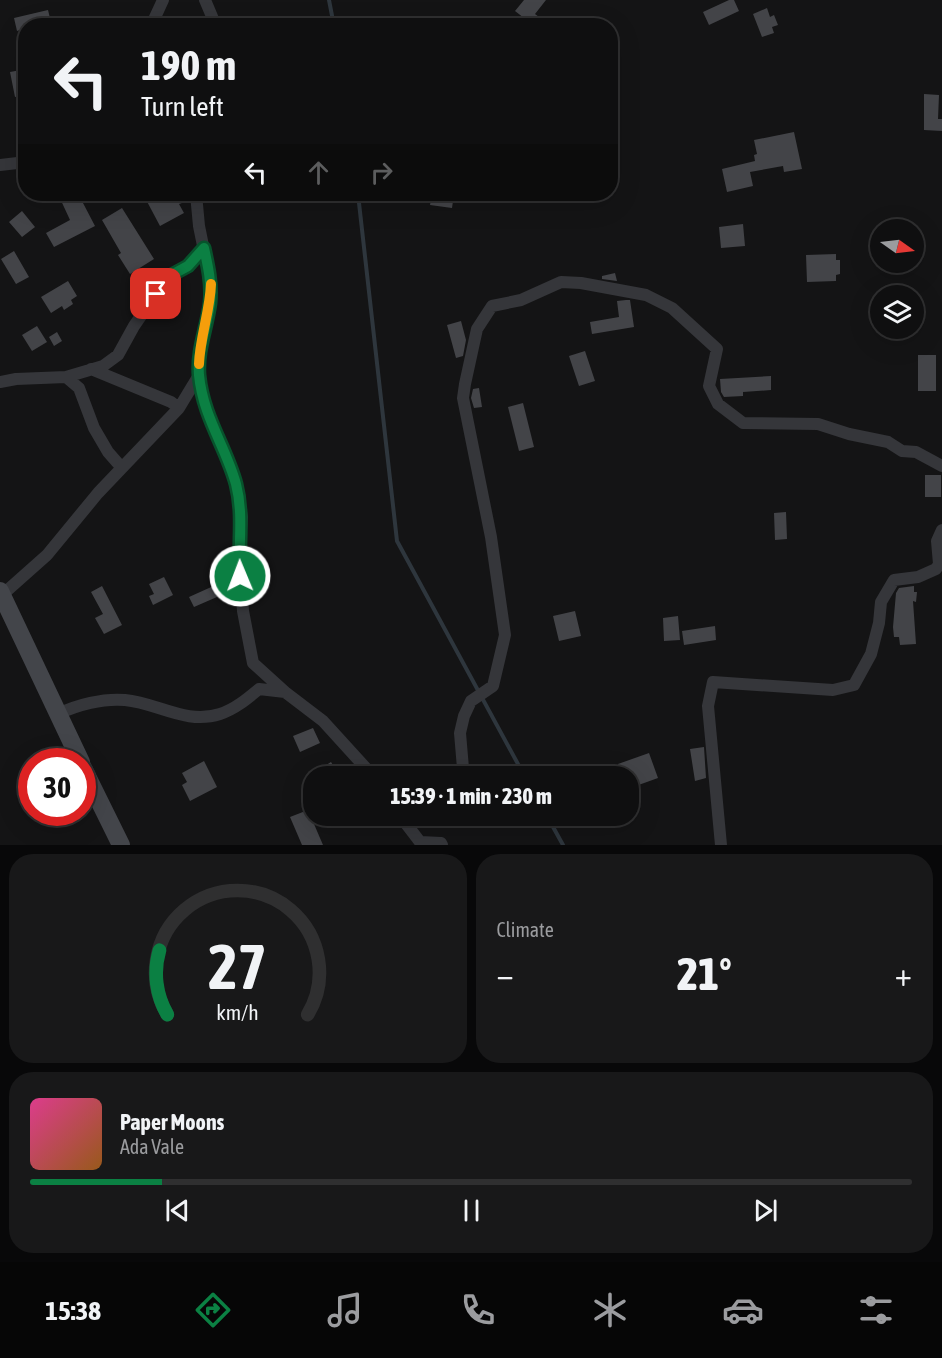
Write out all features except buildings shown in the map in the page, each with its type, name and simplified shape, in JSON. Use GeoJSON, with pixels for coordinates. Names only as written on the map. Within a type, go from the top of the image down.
{"type":"FeatureCollection","features":[{"type":"Feature","properties":{"kind":"street"},"geometry":{"type":"LineString","coordinates":[[155,18],[164,0]]}},
{"type":"Feature","properties":{"kind":"street"},"geometry":{"type":"LineString","coordinates":[[205,0],[213,18]]}},
{"type":"Feature","properties":{"kind":"street"},"geometry":{"type":"LineString","coordinates":[[0,165],[18,163]]}},
{"type":"Feature","properties":{"kind":"street"},"geometry":{"type":"LineString","coordinates":[[197,201],[211,285],[210,305],[201,343],[199,375],[204,402],[236,483],[242,517],[239,559],[252,663],[323,721],[364,766]]}},
{"type":"Feature","properties":{"kind":"street"},"geometry":{"type":"LineString","coordinates":[[0,382],[25,378],[66,377],[103,366],[118,356],[134,326],[166,278],[188,266],[204,248]]}},
{"type":"Feature","properties":{"kind":"street"},"geometry":{"type":"LineString","coordinates":[[463,766],[460,733],[464,716],[471,701],[493,686],[505,635],[489,527],[464,398],[477,328],[492,306],[521,300],[561,282],[646,294],[672,308],[717,349],[709,386],[718,404],[743,423],[818,424],[849,434],[888,442],[902,451],[916,452],[942,466]]}},
{"type":"Feature","properties":{"kind":"street"},"geometry":{"type":"LineString","coordinates":[[91,369],[171,402],[179,408]]}},
{"type":"Feature","properties":{"kind":"street"},"geometry":{"type":"LineString","coordinates":[[74,748],[1,593],[47,555],[98,493],[179,408],[199,375]]}},
{"type":"Feature","properties":{"kind":"street"},"geometry":{"type":"LineString","coordinates":[[66,377],[80,388],[94,428],[108,452],[123,468]]}},
{"type":"Feature","properties":{"kind":"street"},"geometry":{"type":"LineString","coordinates":[[721,845],[708,706],[713,682],[833,690],[854,685],[871,654],[879,623],[881,602],[894,580],[918,577],[936,569],[939,564],[937,541],[942,530]]}},
{"type":"Feature","properties":{"kind":"street"},"geometry":{"type":"LineString","coordinates":[[58,714],[75,706],[125,700],[178,715],[199,718],[230,710],[259,689],[285,692]]}},
{"type":"Feature","properties":{"kind":"street"},"geometry":{"type":"LineString","coordinates":[[96,793],[121,845]]}},
{"type":"Feature","properties":{"kind":"street"},"geometry":{"type":"LineString","coordinates":[[408,826],[420,842],[441,843],[442,845]]}},
{"type":"Feature","properties":{"kind":"waterway"},"geometry":{"type":"LineString","coordinates":[[329,0],[332,18]]}},
{"type":"Feature","properties":{"kind":"waterway"},"geometry":{"type":"LineString","coordinates":[[359,201],[397,541],[519,766]]}},
{"type":"Feature","properties":{"kind":"waterway"},"geometry":{"type":"LineString","coordinates":[[553,826],[563,845]]}},
{"type":"Feature","properties":{"kind":"slow traffic"},"geometry":{"type":"LineString","coordinates":[[199,364],[201,343],[210,305],[211,284]]}},
{"type":"Feature","properties":{"kind":"route"},"geometry":{"type":"LineString","coordinates":[[156,294],[166,278],[188,266],[204,248],[211,285],[210,305],[201,343],[199,375],[204,402],[236,483],[242,517],[240,576]]}}]}
